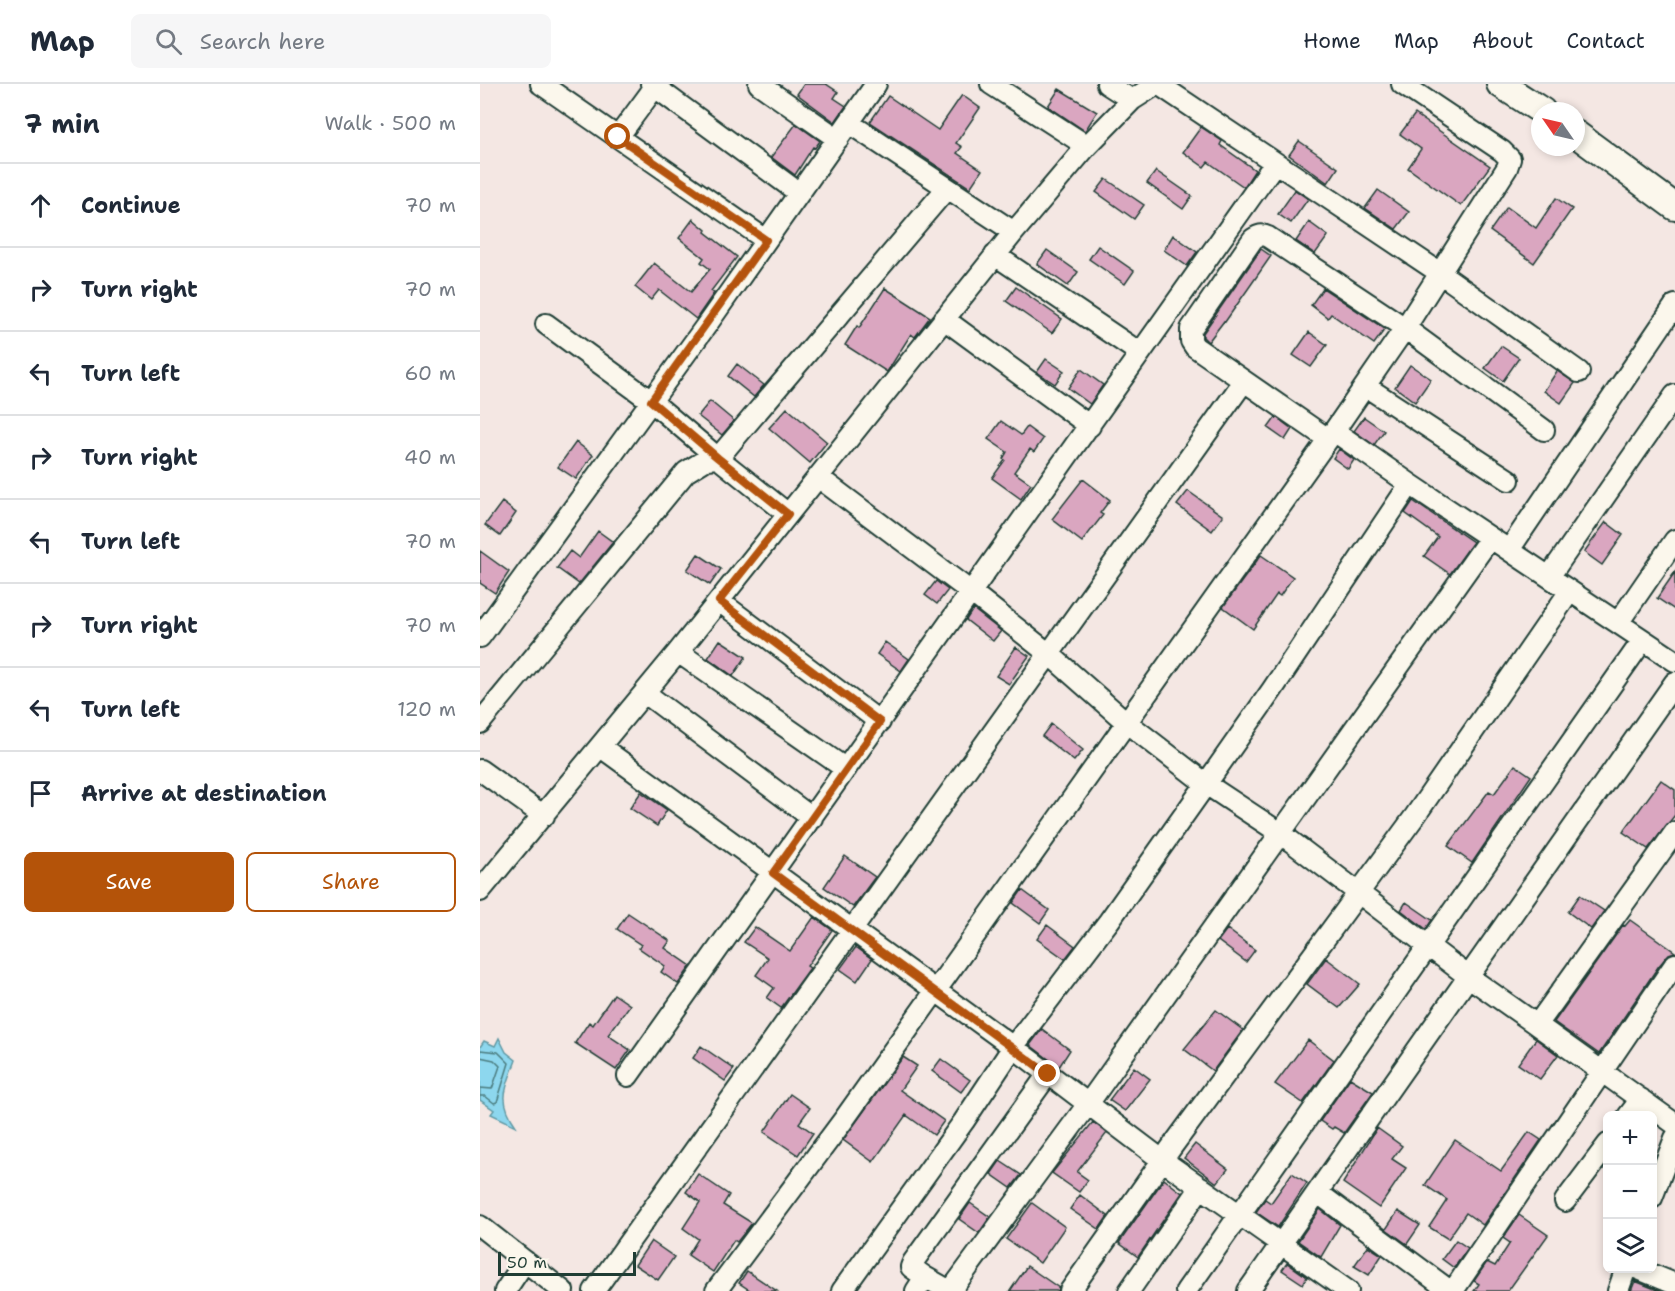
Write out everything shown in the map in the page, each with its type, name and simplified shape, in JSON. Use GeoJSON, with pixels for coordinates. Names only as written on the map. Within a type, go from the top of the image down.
{"type":"FeatureCollection","features":[{"type":"Feature","properties":{"kind":"street"},"geometry":{"type":"LineString","coordinates":[[541,84],[766,240]]}},
{"type":"Feature","properties":{"kind":"street"},"geometry":{"type":"LineString","coordinates":[[759,84],[947,188],[1014,232]]}},
{"type":"Feature","properties":{"kind":"street"},"geometry":{"type":"LineString","coordinates":[[480,637],[876,84]]}},
{"type":"Feature","properties":{"kind":"street"},"geometry":{"type":"LineString","coordinates":[[991,84],[1087,146]]}},
{"type":"Feature","properties":{"kind":"street"},"geometry":{"type":"LineString","coordinates":[[1107,84],[1132,100]]}},
{"type":"Feature","properties":{"kind":"street"},"geometry":{"type":"LineString","coordinates":[[480,891],[645,693],[1014,232],[1087,146],[1132,100],[1157,84],[1440,273],[1579,372]]}},
{"type":"Feature","properties":{"kind":"street"},"geometry":{"type":"LineString","coordinates":[[716,1291],[845,1118],[1331,435],[1405,328],[1508,168],[1510,159],[1402,84]]}},
{"type":"Feature","properties":{"kind":"street"},"geometry":{"type":"LineString","coordinates":[[1500,84],[1531,104]]}},
{"type":"Feature","properties":{"kind":"street"},"geometry":{"type":"LineString","coordinates":[[618,137],[654,85],[799,193]]}},
{"type":"Feature","properties":{"kind":"street"},"geometry":{"type":"LineString","coordinates":[[1585,141],[1675,207]]}},
{"type":"Feature","properties":{"kind":"street"},"geometry":{"type":"LineString","coordinates":[[628,1076],[1275,163]]}},
{"type":"Feature","properties":{"kind":"street"},"geometry":{"type":"LineString","coordinates":[[480,723],[686,472],[707,459],[718,458],[947,188]]}},
{"type":"Feature","properties":{"kind":"street"},"geometry":{"type":"LineString","coordinates":[[1544,430],[1405,328],[1263,234],[1253,239],[1191,329],[1190,335],[1195,347],[1244,381],[1410,484],[1675,661]]}},
{"type":"Feature","properties":{"kind":"street"},"geometry":{"type":"LineString","coordinates":[[995,255],[1140,353]]}},
{"type":"Feature","properties":{"kind":"street"},"geometry":{"type":"LineString","coordinates":[[1509,550],[1675,305]]}},
{"type":"Feature","properties":{"kind":"street"},"geometry":{"type":"LineString","coordinates":[[944,319],[1090,426]]}},
{"type":"Feature","properties":{"kind":"street"},"geometry":{"type":"LineString","coordinates":[[546,324],[651,401],[788,514]]}},
{"type":"Feature","properties":{"kind":"street"},"geometry":{"type":"LineString","coordinates":[[594,1291],[1244,381]]}},
{"type":"Feature","properties":{"kind":"street"},"geometry":{"type":"LineString","coordinates":[[1365,386],[1509,480]]}},
{"type":"Feature","properties":{"kind":"street"},"geometry":{"type":"LineString","coordinates":[[1549,577],[1675,395]]}},
{"type":"Feature","properties":{"kind":"street"},"geometry":{"type":"LineString","coordinates":[[818,477],[971,592],[1049,654],[1126,722],[1206,784],[1280,833],[1428,947],[1674,1124],[1657,1184]]}},
{"type":"Feature","properties":{"kind":"street"},"geometry":{"type":"LineString","coordinates":[[842,1291],[964,1122],[1012,1047],[1109,921],[1206,784],[1410,484]]}},
{"type":"Feature","properties":{"kind":"street"},"geometry":{"type":"LineString","coordinates":[[1048,1074],[913,1262],[911,1267],[921,1284],[948,1290],[955,1285],[1088,1104],[1490,538]]}},
{"type":"Feature","properties":{"kind":"street"},"geometry":{"type":"LineString","coordinates":[[1618,623],[1675,540]]}},
{"type":"Feature","properties":{"kind":"street"},"geometry":{"type":"LineString","coordinates":[[1070,1291],[1162,1160],[1414,816],[1570,591]]}},
{"type":"Feature","properties":{"kind":"street"},"geometry":{"type":"LineString","coordinates":[[719,601],[880,722]]}},
{"type":"Feature","properties":{"kind":"street"},"geometry":{"type":"LineString","coordinates":[[1186,1291],[1643,640]]}},
{"type":"Feature","properties":{"kind":"street"},"geometry":{"type":"LineString","coordinates":[[678,652],[846,769]]}},
{"type":"Feature","properties":{"kind":"street"},"geometry":{"type":"LineString","coordinates":[[1248,1291],[1675,682]]}},
{"type":"Feature","properties":{"kind":"street"},"geometry":{"type":"LineString","coordinates":[[645,693],[812,818]]}},
{"type":"Feature","properties":{"kind":"street"},"geometry":{"type":"LineString","coordinates":[[601,747],[1012,1047],[1162,1160],[1348,1291]]}},
{"type":"Feature","properties":{"kind":"street"},"geometry":{"type":"LineString","coordinates":[[480,770],[543,816]]}},
{"type":"Feature","properties":{"kind":"street"},"geometry":{"type":"LineString","coordinates":[[1537,1024],[1675,832]]}},
{"type":"Feature","properties":{"kind":"street"},"geometry":{"type":"LineString","coordinates":[[1318,1193],[1451,1291],[1675,964]]}},
{"type":"Feature","properties":{"kind":"street"},"geometry":{"type":"LineString","coordinates":[[1632,1111],[1641,1099]]}},
{"type":"Feature","properties":{"kind":"street"},"geometry":{"type":"LineString","coordinates":[[1565,1201],[1603,1151]]}},
{"type":"Feature","properties":{"kind":"street"},"geometry":{"type":"LineString","coordinates":[[1129,1291],[1201,1187]]}},
{"type":"Feature","properties":{"kind":"street"},"geometry":{"type":"LineString","coordinates":[[480,1226],[563,1291]]}},
{"type":"Feature","properties":{"kind":"street"},"geometry":{"type":"LineString","coordinates":[[505,1291],[525,1261]]}},
{"type":"Feature","properties":{"kind":"street"},"geometry":{"type":"LineString","coordinates":[[1618,1291],[1625,1273]]}},
{"type":"Feature","properties":{"kind":"street"},"geometry":{"type":"LineString","coordinates":[[1646,1273],[1675,1284]]}},
{"type":"Feature","properties":{"kind":"water"},"geometry":{"type":"Polygon","coordinates":[[[499,1038],[506,1052],[516,1060],[505,1093],[505,1101],[510,1117],[516,1126],[491,1114],[494,1110],[480,1100],[480,1047],[484,1041],[495,1046],[499,1038]]]}},
{"type":"Feature","properties":{"kind":"building"},"geometry":{"type":"Polygon","coordinates":[[[804,84],[826,84],[838,92],[834,98],[846,106],[835,122],[797,94],[804,84]]]}},
{"type":"Feature","properties":{"kind":"building"},"geometry":{"type":"Polygon","coordinates":[[[1059,89],[1097,112],[1085,131],[1048,106],[1059,89]]]}},
{"type":"Feature","properties":{"kind":"building"},"geometry":{"type":"Polygon","coordinates":[[[962,95],[980,108],[956,143],[962,147],[957,153],[982,170],[970,188],[870,122],[888,96],[938,130],[962,95]]]}},
{"type":"Feature","properties":{"kind":"building"},"geometry":{"type":"Polygon","coordinates":[[[1415,114],[1490,166],[1461,206],[1408,168],[1421,149],[1400,134],[1415,114]]]}},
{"type":"Feature","properties":{"kind":"building"},"geometry":{"type":"Polygon","coordinates":[[[796,124],[820,141],[815,148],[813,147],[795,175],[771,157],[796,124]]]}},
{"type":"Feature","properties":{"kind":"building"},"geometry":{"type":"Polygon","coordinates":[[[1201,127],[1222,141],[1220,145],[1255,170],[1244,187],[1208,162],[1204,167],[1183,152],[1201,127]]]}},
{"type":"Feature","properties":{"kind":"building"},"geometry":{"type":"Polygon","coordinates":[[[1299,141],[1338,168],[1328,183],[1289,155],[1299,141]]]}},
{"type":"Feature","properties":{"kind":"building"},"geometry":{"type":"Polygon","coordinates":[[[1156,171],[1192,196],[1183,209],[1147,183],[1156,171]]]}},
{"type":"Feature","properties":{"kind":"building"},"geometry":{"type":"Polygon","coordinates":[[[1106,179],[1144,205],[1134,219],[1096,192],[1106,179]]]}},
{"type":"Feature","properties":{"kind":"building"},"geometry":{"type":"Polygon","coordinates":[[[1295,190],[1308,199],[1291,223],[1278,214],[1295,190]]]}},
{"type":"Feature","properties":{"kind":"building"},"geometry":{"type":"Polygon","coordinates":[[[1378,190],[1409,212],[1396,229],[1365,208],[1378,190]]]}},
{"type":"Feature","properties":{"kind":"building"},"geometry":{"type":"Polygon","coordinates":[[[1556,198],[1572,209],[1534,263],[1490,231],[1507,207],[1536,228],[1556,198]]]}},
{"type":"Feature","properties":{"kind":"building"},"geometry":{"type":"Polygon","coordinates":[[[693,219],[706,230],[705,232],[737,257],[711,291],[714,293],[696,319],[659,290],[651,300],[635,287],[654,263],[691,292],[710,269],[701,262],[704,258],[679,238],[693,219]]]}},
{"type":"Feature","properties":{"kind":"building"},"geometry":{"type":"Polygon","coordinates":[[[1309,222],[1328,236],[1315,254],[1296,241],[1309,222]]]}},
{"type":"Feature","properties":{"kind":"building"},"geometry":{"type":"Polygon","coordinates":[[[1173,235],[1197,252],[1187,266],[1164,250],[1173,235]]]}},
{"type":"Feature","properties":{"kind":"building"},"geometry":{"type":"Polygon","coordinates":[[[1098,246],[1134,271],[1125,284],[1089,259],[1098,246]]]}},
{"type":"Feature","properties":{"kind":"building"},"geometry":{"type":"Polygon","coordinates":[[[1261,249],[1271,256],[1225,322],[1208,342],[1203,337],[1203,333],[1261,249]]]}},
{"type":"Feature","properties":{"kind":"building"},"geometry":{"type":"Polygon","coordinates":[[[1047,250],[1078,272],[1068,286],[1037,264],[1047,250]]]}},
{"type":"Feature","properties":{"kind":"building"},"geometry":{"type":"Polygon","coordinates":[[[1016,287],[1062,319],[1052,333],[1006,301],[1016,287]]]}},
{"type":"Feature","properties":{"kind":"building"},"geometry":{"type":"Polygon","coordinates":[[[885,288],[930,317],[915,337],[911,334],[887,372],[845,345],[885,288]]]}},
{"type":"Feature","properties":{"kind":"building"},"geometry":{"type":"Polygon","coordinates":[[[1323,288],[1385,329],[1374,344],[1331,314],[1328,318],[1311,305],[1323,288]]]}},
{"type":"Feature","properties":{"kind":"building"},"geometry":{"type":"Polygon","coordinates":[[[1309,332],[1327,345],[1311,367],[1293,355],[1309,332]]]}},
{"type":"Feature","properties":{"kind":"building"},"geometry":{"type":"Polygon","coordinates":[[[1501,346],[1519,358],[1503,381],[1485,368],[1501,346]]]}},
{"type":"Feature","properties":{"kind":"building"},"geometry":{"type":"Polygon","coordinates":[[[1046,359],[1064,371],[1055,384],[1037,372],[1046,359]]]}},
{"type":"Feature","properties":{"kind":"building"},"geometry":{"type":"Polygon","coordinates":[[[737,364],[764,385],[754,397],[728,376],[737,364]]]}},
{"type":"Feature","properties":{"kind":"building"},"geometry":{"type":"Polygon","coordinates":[[[1410,365],[1431,379],[1415,402],[1395,387],[1410,365]]]}},
{"type":"Feature","properties":{"kind":"building"},"geometry":{"type":"Polygon","coordinates":[[[1081,369],[1103,385],[1090,404],[1068,388],[1081,369]]]}},
{"type":"Feature","properties":{"kind":"building"},"geometry":{"type":"Polygon","coordinates":[[[1557,371],[1575,383],[1561,403],[1544,391],[1557,371]]]}},
{"type":"Feature","properties":{"kind":"building"},"geometry":{"type":"Polygon","coordinates":[[[710,401],[734,421],[722,435],[698,416],[710,401]]]}},
{"type":"Feature","properties":{"kind":"building"},"geometry":{"type":"Polygon","coordinates":[[[787,408],[827,442],[810,463],[769,428],[787,408]]]}},
{"type":"Feature","properties":{"kind":"building"},"geometry":{"type":"Polygon","coordinates":[[[1276,417],[1292,429],[1285,440],[1268,428],[1276,417]]]}},
{"type":"Feature","properties":{"kind":"building"},"geometry":{"type":"Polygon","coordinates":[[[1364,417],[1384,431],[1374,445],[1354,431],[1364,417]]]}},
{"type":"Feature","properties":{"kind":"building"},"geometry":{"type":"Polygon","coordinates":[[[1001,421],[1021,435],[1027,427],[1043,439],[1034,452],[1030,449],[1014,472],[1031,484],[1021,499],[992,478],[1005,460],[1003,459],[1007,452],[988,439],[1001,421]]]}},
{"type":"Feature","properties":{"kind":"building"},"geometry":{"type":"Polygon","coordinates":[[[576,442],[593,455],[576,479],[558,467],[576,442]]]}},
{"type":"Feature","properties":{"kind":"building"},"geometry":{"type":"Polygon","coordinates":[[[1339,449],[1354,460],[1348,469],[1333,458],[1339,449]]]}},
{"type":"Feature","properties":{"kind":"building"},"geometry":{"type":"Polygon","coordinates":[[[1083,479],[1110,500],[1100,513],[1103,515],[1082,542],[1052,519],[1083,479]]]}},
{"type":"Feature","properties":{"kind":"building"},"geometry":{"type":"Polygon","coordinates":[[[1188,491],[1223,516],[1212,531],[1177,505],[1188,491]]]}},
{"type":"Feature","properties":{"kind":"building"},"geometry":{"type":"Polygon","coordinates":[[[1413,501],[1473,542],[1450,574],[1424,556],[1438,537],[1405,513],[1413,501]]]}},
{"type":"Feature","properties":{"kind":"building"},"geometry":{"type":"Polygon","coordinates":[[[502,502],[516,513],[500,536],[485,525],[502,502]]]}},
{"type":"Feature","properties":{"kind":"building"},"geometry":{"type":"Polygon","coordinates":[[[1606,522],[1623,535],[1602,565],[1584,552],[1606,522]]]}},
{"type":"Feature","properties":{"kind":"building"},"geometry":{"type":"Polygon","coordinates":[[[598,531],[613,542],[579,584],[557,568],[570,551],[579,558],[598,531]]]}},
{"type":"Feature","properties":{"kind":"building"},"geometry":{"type":"Polygon","coordinates":[[[480,551],[509,572],[495,593],[480,583],[480,551]]]}},
{"type":"Feature","properties":{"kind":"building"},"geometry":{"type":"Polygon","coordinates":[[[698,554],[721,569],[710,585],[687,570],[698,554]]]}},
{"type":"Feature","properties":{"kind":"building"},"geometry":{"type":"Polygon","coordinates":[[[1261,555],[1293,577],[1280,596],[1277,594],[1253,629],[1223,607],[1261,555]]]}},
{"type":"Feature","properties":{"kind":"building"},"geometry":{"type":"Polygon","coordinates":[[[1675,572],[1675,610],[1657,598],[1675,572]]]}},
{"type":"Feature","properties":{"kind":"building"},"geometry":{"type":"Polygon","coordinates":[[[936,581],[948,590],[937,604],[925,595],[936,581]]]}},
{"type":"Feature","properties":{"kind":"building"},"geometry":{"type":"Polygon","coordinates":[[[973,609],[1001,631],[993,641],[966,620],[973,609]]]}},
{"type":"Feature","properties":{"kind":"building"},"geometry":{"type":"Polygon","coordinates":[[[720,640],[746,657],[733,676],[708,658],[720,640]]]}},
{"type":"Feature","properties":{"kind":"building"},"geometry":{"type":"Polygon","coordinates":[[[885,642],[909,659],[901,671],[877,654],[885,642]]]}},
{"type":"Feature","properties":{"kind":"building"},"geometry":{"type":"Polygon","coordinates":[[[1016,647],[1029,656],[1009,684],[996,676],[1016,647]]]}},
{"type":"Feature","properties":{"kind":"building"},"geometry":{"type":"Polygon","coordinates":[[[1051,724],[1083,750],[1074,761],[1042,736],[1051,724]]]}},
{"type":"Feature","properties":{"kind":"building"},"geometry":{"type":"Polygon","coordinates":[[[1515,765],[1531,776],[1472,863],[1448,846],[1489,791],[1494,794],[1515,765]]]}},
{"type":"Feature","properties":{"kind":"building"},"geometry":{"type":"Polygon","coordinates":[[[1661,780],[1675,790],[1675,815],[1648,849],[1623,832],[1661,780]]]}},
{"type":"Feature","properties":{"kind":"building"},"geometry":{"type":"Polygon","coordinates":[[[641,792],[667,810],[657,826],[630,808],[641,792]]]}},
{"type":"Feature","properties":{"kind":"building"},"geometry":{"type":"Polygon","coordinates":[[[845,856],[875,877],[853,907],[824,887],[845,856]]]}},
{"type":"Feature","properties":{"kind":"building"},"geometry":{"type":"Polygon","coordinates":[[[1022,890],[1049,910],[1040,923],[1013,903],[1022,890]]]}},
{"type":"Feature","properties":{"kind":"building"},"geometry":{"type":"Polygon","coordinates":[[[1580,895],[1604,911],[1591,929],[1568,912],[1580,895]]]}},
{"type":"Feature","properties":{"kind":"building"},"geometry":{"type":"Polygon","coordinates":[[[1406,902],[1432,920],[1426,929],[1401,910],[1406,902]]]}},
{"type":"Feature","properties":{"kind":"building"},"geometry":{"type":"Polygon","coordinates":[[[628,913],[670,941],[665,948],[691,966],[678,984],[661,972],[665,966],[639,948],[641,945],[617,929],[628,913]]]}},
{"type":"Feature","properties":{"kind":"building"},"geometry":{"type":"Polygon","coordinates":[[[814,917],[832,930],[807,966],[810,968],[781,1008],[767,998],[774,988],[756,975],[768,958],[744,942],[755,927],[790,951],[814,917]]]}},
{"type":"Feature","properties":{"kind":"building"},"geometry":{"type":"Polygon","coordinates":[[[1630,920],[1675,952],[1669,954],[1658,967],[1599,1054],[1554,1022],[1623,925],[1625,926],[1630,920]]]}},
{"type":"Feature","properties":{"kind":"building"},"geometry":{"type":"Polygon","coordinates":[[[1047,925],[1075,946],[1065,959],[1037,939],[1047,925]]]}},
{"type":"Feature","properties":{"kind":"building"},"geometry":{"type":"Polygon","coordinates":[[[1227,929],[1255,950],[1246,962],[1218,941],[1227,929]]]}},
{"type":"Feature","properties":{"kind":"building"},"geometry":{"type":"Polygon","coordinates":[[[856,947],[872,959],[857,981],[840,969],[856,947]]]}},
{"type":"Feature","properties":{"kind":"building"},"geometry":{"type":"Polygon","coordinates":[[[1326,958],[1360,984],[1339,1008],[1307,984],[1326,958]]]}},
{"type":"Feature","properties":{"kind":"building"},"geometry":{"type":"Polygon","coordinates":[[[614,994],[630,1005],[608,1035],[630,1050],[616,1070],[575,1043],[589,1022],[593,1025],[614,994]]]}},
{"type":"Feature","properties":{"kind":"building"},"geometry":{"type":"Polygon","coordinates":[[[1216,1010],[1243,1030],[1213,1071],[1184,1049],[1216,1010]]]}},
{"type":"Feature","properties":{"kind":"building"},"geometry":{"type":"Polygon","coordinates":[[[1042,1029],[1070,1050],[1059,1067],[1030,1045],[1042,1029]]]}},
{"type":"Feature","properties":{"kind":"building"},"geometry":{"type":"Polygon","coordinates":[[[1536,1039],[1558,1055],[1540,1079],[1518,1064],[1536,1039]]]}},
{"type":"Feature","properties":{"kind":"building"},"geometry":{"type":"Polygon","coordinates":[[[1308,1040],[1334,1060],[1303,1103],[1275,1084],[1308,1040]]]}},
{"type":"Feature","properties":{"kind":"building"},"geometry":{"type":"Polygon","coordinates":[[[701,1046],[734,1069],[725,1081],[693,1058],[701,1046]]]}},
{"type":"Feature","properties":{"kind":"building"},"geometry":{"type":"Polygon","coordinates":[[[903,1057],[917,1066],[900,1090],[944,1121],[934,1135],[906,1115],[873,1162],[843,1140],[903,1057]]]}},
{"type":"Feature","properties":{"kind":"building"},"geometry":{"type":"Polygon","coordinates":[[[941,1059],[970,1080],[961,1092],[932,1071],[941,1059]]]}},
{"type":"Feature","properties":{"kind":"building"},"geometry":{"type":"Polygon","coordinates":[[[1134,1067],[1150,1079],[1125,1111],[1109,1100],[1134,1067]]]}},
{"type":"Feature","properties":{"kind":"building"},"geometry":{"type":"Polygon","coordinates":[[[1350,1078],[1373,1092],[1344,1133],[1320,1121],[1350,1078]]]}},
{"type":"Feature","properties":{"kind":"building"},"geometry":{"type":"Polygon","coordinates":[[[790,1094],[810,1108],[799,1123],[813,1133],[798,1155],[764,1132],[790,1094]]]}},
{"type":"Feature","properties":{"kind":"building"},"geometry":{"type":"Polygon","coordinates":[[[1093,1122],[1107,1133],[1077,1172],[1088,1180],[1079,1192],[1052,1173],[1093,1122]]]}},
{"type":"Feature","properties":{"kind":"building"},"geometry":{"type":"Polygon","coordinates":[[[1377,1128],[1402,1146],[1392,1159],[1406,1168],[1379,1208],[1343,1183],[1377,1128]]]}},
{"type":"Feature","properties":{"kind":"building"},"geometry":{"type":"Polygon","coordinates":[[[1529,1132],[1541,1140],[1483,1225],[1466,1213],[1448,1239],[1429,1227],[1447,1200],[1425,1185],[1455,1140],[1501,1171],[1529,1132]]]}},
{"type":"Feature","properties":{"kind":"building"},"geometry":{"type":"Polygon","coordinates":[[[1195,1144],[1228,1169],[1217,1183],[1184,1158],[1195,1144]]]}},
{"type":"Feature","properties":{"kind":"building"},"geometry":{"type":"Polygon","coordinates":[[[1000,1161],[1021,1175],[1011,1188],[991,1174],[1000,1161]]]}},
{"type":"Feature","properties":{"kind":"building"},"geometry":{"type":"Polygon","coordinates":[[[1292,1173],[1307,1183],[1278,1227],[1256,1212],[1265,1199],[1271,1203],[1292,1173]]]}},
{"type":"Feature","properties":{"kind":"building"},"geometry":{"type":"Polygon","coordinates":[[[698,1174],[729,1195],[723,1205],[752,1223],[737,1242],[734,1240],[713,1272],[688,1255],[698,1239],[683,1228],[700,1202],[686,1192],[698,1174]]]}},
{"type":"Feature","properties":{"kind":"building"},"geometry":{"type":"Polygon","coordinates":[[[1164,1179],[1182,1193],[1138,1257],[1119,1243],[1164,1179]]]}},
{"type":"Feature","properties":{"kind":"building"},"geometry":{"type":"Polygon","coordinates":[[[1080,1195],[1108,1216],[1099,1229],[1070,1209],[1080,1195]]]}},
{"type":"Feature","properties":{"kind":"building"},"geometry":{"type":"Polygon","coordinates":[[[970,1203],[990,1217],[979,1233],[959,1219],[970,1203]]]}},
{"type":"Feature","properties":{"kind":"building"},"geometry":{"type":"Polygon","coordinates":[[[1032,1203],[1065,1227],[1040,1263],[1006,1239],[1032,1203]]]}},
{"type":"Feature","properties":{"kind":"building"},"geometry":{"type":"Polygon","coordinates":[[[1320,1209],[1340,1225],[1321,1257],[1298,1241],[1320,1209]]]}},
{"type":"Feature","properties":{"kind":"building"},"geometry":{"type":"Polygon","coordinates":[[[1398,1211],[1420,1225],[1407,1244],[1386,1229],[1398,1211]]]}},
{"type":"Feature","properties":{"kind":"building"},"geometry":{"type":"Polygon","coordinates":[[[1519,1215],[1548,1235],[1508,1291],[1474,1291],[1479,1284],[1474,1281],[1487,1262],[1495,1266],[1510,1243],[1503,1238],[1519,1215]]]}},
{"type":"Feature","properties":{"kind":"building"},"geometry":{"type":"Polygon","coordinates":[[[1456,1240],[1468,1248],[1454,1268],[1442,1259],[1456,1240]]]}},
{"type":"Feature","properties":{"kind":"building"},"geometry":{"type":"Polygon","coordinates":[[[651,1241],[674,1257],[658,1280],[635,1265],[651,1241]]]}},
{"type":"Feature","properties":{"kind":"building"},"geometry":{"type":"Polygon","coordinates":[[[1368,1246],[1382,1255],[1369,1275],[1354,1266],[1368,1246]]]}},
{"type":"Feature","properties":{"kind":"building"},"geometry":{"type":"Polygon","coordinates":[[[1287,1263],[1307,1277],[1303,1284],[1282,1270],[1287,1263]]]}},
{"type":"Feature","properties":{"kind":"building"},"geometry":{"type":"Polygon","coordinates":[[[1027,1266],[1059,1288],[1058,1291],[1010,1291],[1027,1266]]]}},
{"type":"Feature","properties":{"kind":"building"},"geometry":{"type":"Polygon","coordinates":[[[747,1271],[777,1291],[751,1291],[739,1283],[747,1271]]]}},
{"type":"Feature","properties":{"kind":"building"},"geometry":{"type":"Polygon","coordinates":[[[1635,1281],[1660,1291],[1631,1291],[1635,1281]]]}},
{"type":"Feature","properties":{"kind":"route"},"geometry":{"type":"LineString","coordinates":[[618,137],[766,240],[651,401],[788,514],[719,601],[880,722],[773,873],[1048,1074]]}}]}
